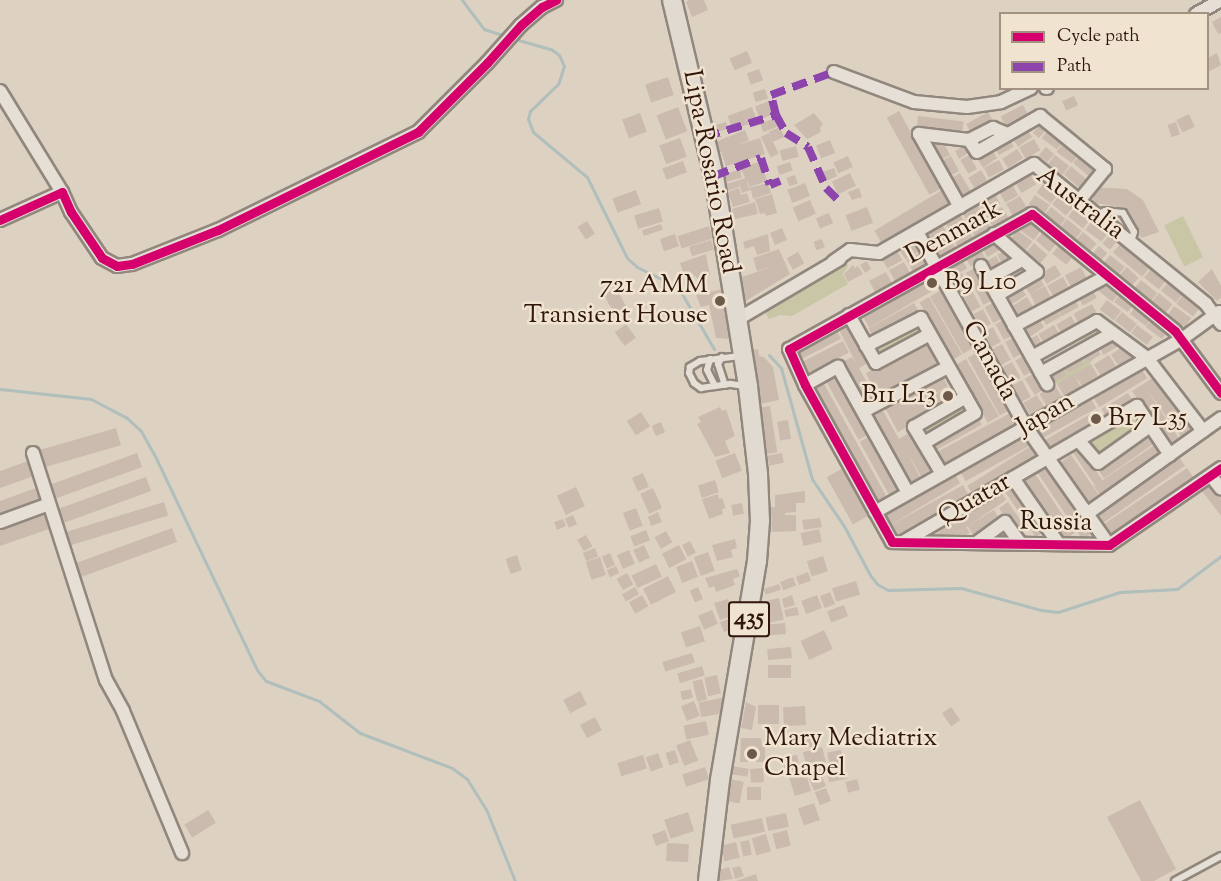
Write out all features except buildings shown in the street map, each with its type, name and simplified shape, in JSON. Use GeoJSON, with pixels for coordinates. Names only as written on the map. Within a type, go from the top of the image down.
{"type":"FeatureCollection","features":[{"type":"Feature","properties":{"kind":"main road","name":"Lipa-Rosario Road"},"geometry":{"type":"LineString","coordinates":[[677,2],[714,176],[738,319],[758,474],[760,521],[757,561],[720,780],[708,881]]}},
{"type":"Feature","properties":{"kind":"street"},"geometry":{"type":"LineString","coordinates":[[0,91],[62,192],[71,212],[102,258],[117,266],[132,264],[218,230],[418,132],[487,63],[521,25],[542,7],[556,0]]}},
{"type":"Feature","properties":{"kind":"street"},"geometry":{"type":"LineString","coordinates":[[1200,12],[1221,0]]}},
{"type":"Feature","properties":{"kind":"street"},"geometry":{"type":"LineString","coordinates":[[834,72],[914,102],[967,107],[1001,102],[1027,90]]}},
{"type":"Feature","properties":{"kind":"street"},"geometry":{"type":"LineString","coordinates":[[960,207],[919,134],[969,141],[993,128],[1007,134],[1040,116],[1105,169],[1079,201]]}},
{"type":"Feature","properties":{"kind":"street","name":"Australia"},"geometry":{"type":"LineString","coordinates":[[738,319],[833,262],[845,252],[858,250],[879,253],[1034,164],[1219,317]]}},
{"type":"Feature","properties":{"kind":"street"},"geometry":{"type":"LineString","coordinates":[[0,220],[62,192]]}},
{"type":"Feature","properties":{"kind":"street","name":"Denmark"},"geometry":{"type":"LineString","coordinates":[[805,385],[789,349],[1032,214],[1182,339],[1221,393]]}},
{"type":"Feature","properties":{"kind":"street","name":"Canada"},"geometry":{"type":"LineString","coordinates":[[917,232],[1026,427],[1109,545]]}},
{"type":"Feature","properties":{"kind":"street"},"geometry":{"type":"LineString","coordinates":[[994,234],[1037,272],[997,296]]}},
{"type":"Feature","properties":{"kind":"street"},"geometry":{"type":"LineString","coordinates":[[988,279],[1023,260]]}},
{"type":"Feature","properties":{"kind":"street"},"geometry":{"type":"LineString","coordinates":[[981,266],[1044,379],[1113,333]]}},
{"type":"Feature","properties":{"kind":"street"},"geometry":{"type":"LineString","coordinates":[[1014,326],[1105,277]]}},
{"type":"Feature","properties":{"kind":"street"},"geometry":{"type":"LineString","coordinates":[[849,315],[876,363],[930,334]]}},
{"type":"Feature","properties":{"kind":"street","name":"Japan"},"geometry":{"type":"LineString","coordinates":[[875,512],[1219,317]]}},
{"type":"Feature","properties":{"kind":"street"},"geometry":{"type":"LineString","coordinates":[[866,346],[921,318],[975,413],[924,443]]}},
{"type":"Feature","properties":{"kind":"street"},"geometry":{"type":"LineString","coordinates":[[1032,357],[1097,321],[1147,358],[1203,430]]}},
{"type":"Feature","properties":{"kind":"street"},"geometry":{"type":"LineString","coordinates":[[864,411],[948,366]]}},
{"type":"Feature","properties":{"kind":"street"},"geometry":{"type":"LineString","coordinates":[[902,542],[892,542],[805,385],[838,367],[909,493]]}},
{"type":"Feature","properties":{"kind":"street"},"geometry":{"type":"LineString","coordinates":[[942,474],[914,427],[966,397]]}},
{"type":"Feature","properties":{"kind":"street","name":"Quatar"},"geometry":{"type":"LineString","coordinates":[[902,542],[1137,406],[1150,426]]}},
{"type":"Feature","properties":{"kind":"street"},"geometry":{"type":"LineString","coordinates":[[1088,513],[1221,418]]}},
{"type":"Feature","properties":{"kind":"street"},"geometry":{"type":"LineString","coordinates":[[1079,441],[1098,463],[1150,426],[1170,455]]}},
{"type":"Feature","properties":{"kind":"street"},"geometry":{"type":"LineString","coordinates":[[33,453],[106,680],[123,711],[182,853]]}},
{"type":"Feature","properties":{"kind":"street","name":"Russia"},"geometry":{"type":"LineString","coordinates":[[902,542],[1109,545],[1221,468]]}},
{"type":"Feature","properties":{"kind":"street"},"geometry":{"type":"LineString","coordinates":[[1210,476],[1221,489]]}},
{"type":"Feature","properties":{"kind":"street"},"geometry":{"type":"LineString","coordinates":[[1013,478],[1058,543]]}},
{"type":"Feature","properties":{"kind":"street"},"geometry":{"type":"LineString","coordinates":[[0,522],[50,504]]}},
{"type":"Feature","properties":{"kind":"street"},"geometry":{"type":"LineString","coordinates":[[976,543],[1005,522],[1020,543]]}},
{"type":"Feature","properties":{"kind":"lane"},"geometry":{"type":"LineString","coordinates":[[1097,215],[1105,211],[1122,213],[1134,232],[1131,243]]}},
{"type":"Feature","properties":{"kind":"lane"},"geometry":{"type":"LineString","coordinates":[[743,351],[710,359],[690,367],[689,373],[694,383],[701,388],[725,385],[748,387]]}},
{"type":"Feature","properties":{"kind":"lane"},"geometry":{"type":"LineString","coordinates":[[722,357],[718,364],[725,385]]}},
{"type":"Feature","properties":{"kind":"lane"},"geometry":{"type":"LineString","coordinates":[[710,359],[707,370],[715,386]]}},
{"type":"Feature","properties":{"kind":"lane"},"geometry":{"type":"LineString","coordinates":[[1175,881],[1221,856]]}},
{"type":"Feature","properties":{"kind":"shaded area"},"geometry":{"type":"Polygon","coordinates":[[[1183,216],[1203,257],[1184,267],[1164,225],[1183,216]]]}},
{"type":"Feature","properties":{"kind":"shaded area"},"geometry":{"type":"Polygon","coordinates":[[[846,262],[848,266],[843,274],[848,284],[792,316],[780,315],[769,319],[764,311],[846,262]]]}},
{"type":"Feature","properties":{"kind":"shaded area"},"geometry":{"type":"Polygon","coordinates":[[[921,318],[930,334],[876,364],[867,348],[921,318]]]}},
{"type":"Feature","properties":{"kind":"shaded area"},"geometry":{"type":"Polygon","coordinates":[[[1097,321],[1113,333],[1068,392],[1052,380],[1097,321]]]}},
{"type":"Feature","properties":{"kind":"shaded area"},"geometry":{"type":"Polygon","coordinates":[[[966,397],[975,413],[922,442],[914,426],[966,397]]]}},
{"type":"Feature","properties":{"kind":"shaded area"},"geometry":{"type":"Polygon","coordinates":[[[1137,406],[1150,426],[1098,463],[1079,441],[1137,406]]]}},
{"type":"Feature","properties":{"kind":"waterway"},"geometry":{"type":"LineString","coordinates":[[462,0],[484,29],[506,36]]}},
{"type":"Feature","properties":{"kind":"waterway"},"geometry":{"type":"LineString","coordinates":[[515,39],[551,49],[559,55],[564,66],[558,84],[530,111],[528,119],[533,132],[587,177],[627,258],[637,267],[678,287],[714,349]]}},
{"type":"Feature","properties":{"kind":"waterway"},"geometry":{"type":"LineString","coordinates":[[769,355],[781,368],[812,479],[844,526],[870,575],[877,584],[888,590],[961,588],[1041,610],[1058,612],[1120,592],[1177,589],[1221,556]]}},
{"type":"Feature","properties":{"kind":"waterway"},"geometry":{"type":"LineString","coordinates":[[0,389],[91,399],[127,418],[141,431],[257,670],[266,681],[319,701],[360,733],[452,768],[467,779],[486,809],[515,881]]}},
{"type":"Feature","properties":{"kind":"marked path"},"geometry":{"type":"LineString","coordinates":[[705,137],[776,115],[771,95],[834,72]]}},
{"type":"Feature","properties":{"kind":"marked path"},"geometry":{"type":"LineString","coordinates":[[776,115],[786,133],[808,147],[826,188],[840,202]]}},
{"type":"Feature","properties":{"kind":"marked path"},"geometry":{"type":"LineString","coordinates":[[714,176],[761,158],[770,185],[780,181]]}},
{"type":"Feature","properties":{"kind":"cycle path"},"geometry":{"type":"LineString","coordinates":[[0,220],[62,192],[71,212],[102,258],[117,266],[132,264],[218,230],[418,132],[487,63],[521,25],[542,7],[556,0]]}},
{"type":"Feature","properties":{"kind":"cycle path"},"geometry":{"type":"LineString","coordinates":[[1221,393],[1175,331],[1032,214],[789,349],[805,385],[892,542],[1109,545],[1221,468]]}},
{"type":"Feature","properties":{"kind":"place","name":"B9 L10"},"geometry":{"type":"Point","coordinates":[932,283]}},
{"type":"Feature","properties":{"kind":"place","name":"721 AMM Transient House"},"geometry":{"type":"Point","coordinates":[720,301]}},
{"type":"Feature","properties":{"kind":"place","name":"B11 L13"},"geometry":{"type":"Point","coordinates":[948,396]}},
{"type":"Feature","properties":{"kind":"place","name":"B17 L35"},"geometry":{"type":"Point","coordinates":[1096,419]}},
{"type":"Feature","properties":{"kind":"place","name":"Mary Mediatrix Chapel"},"geometry":{"type":"Point","coordinates":[752,754]}}]}
